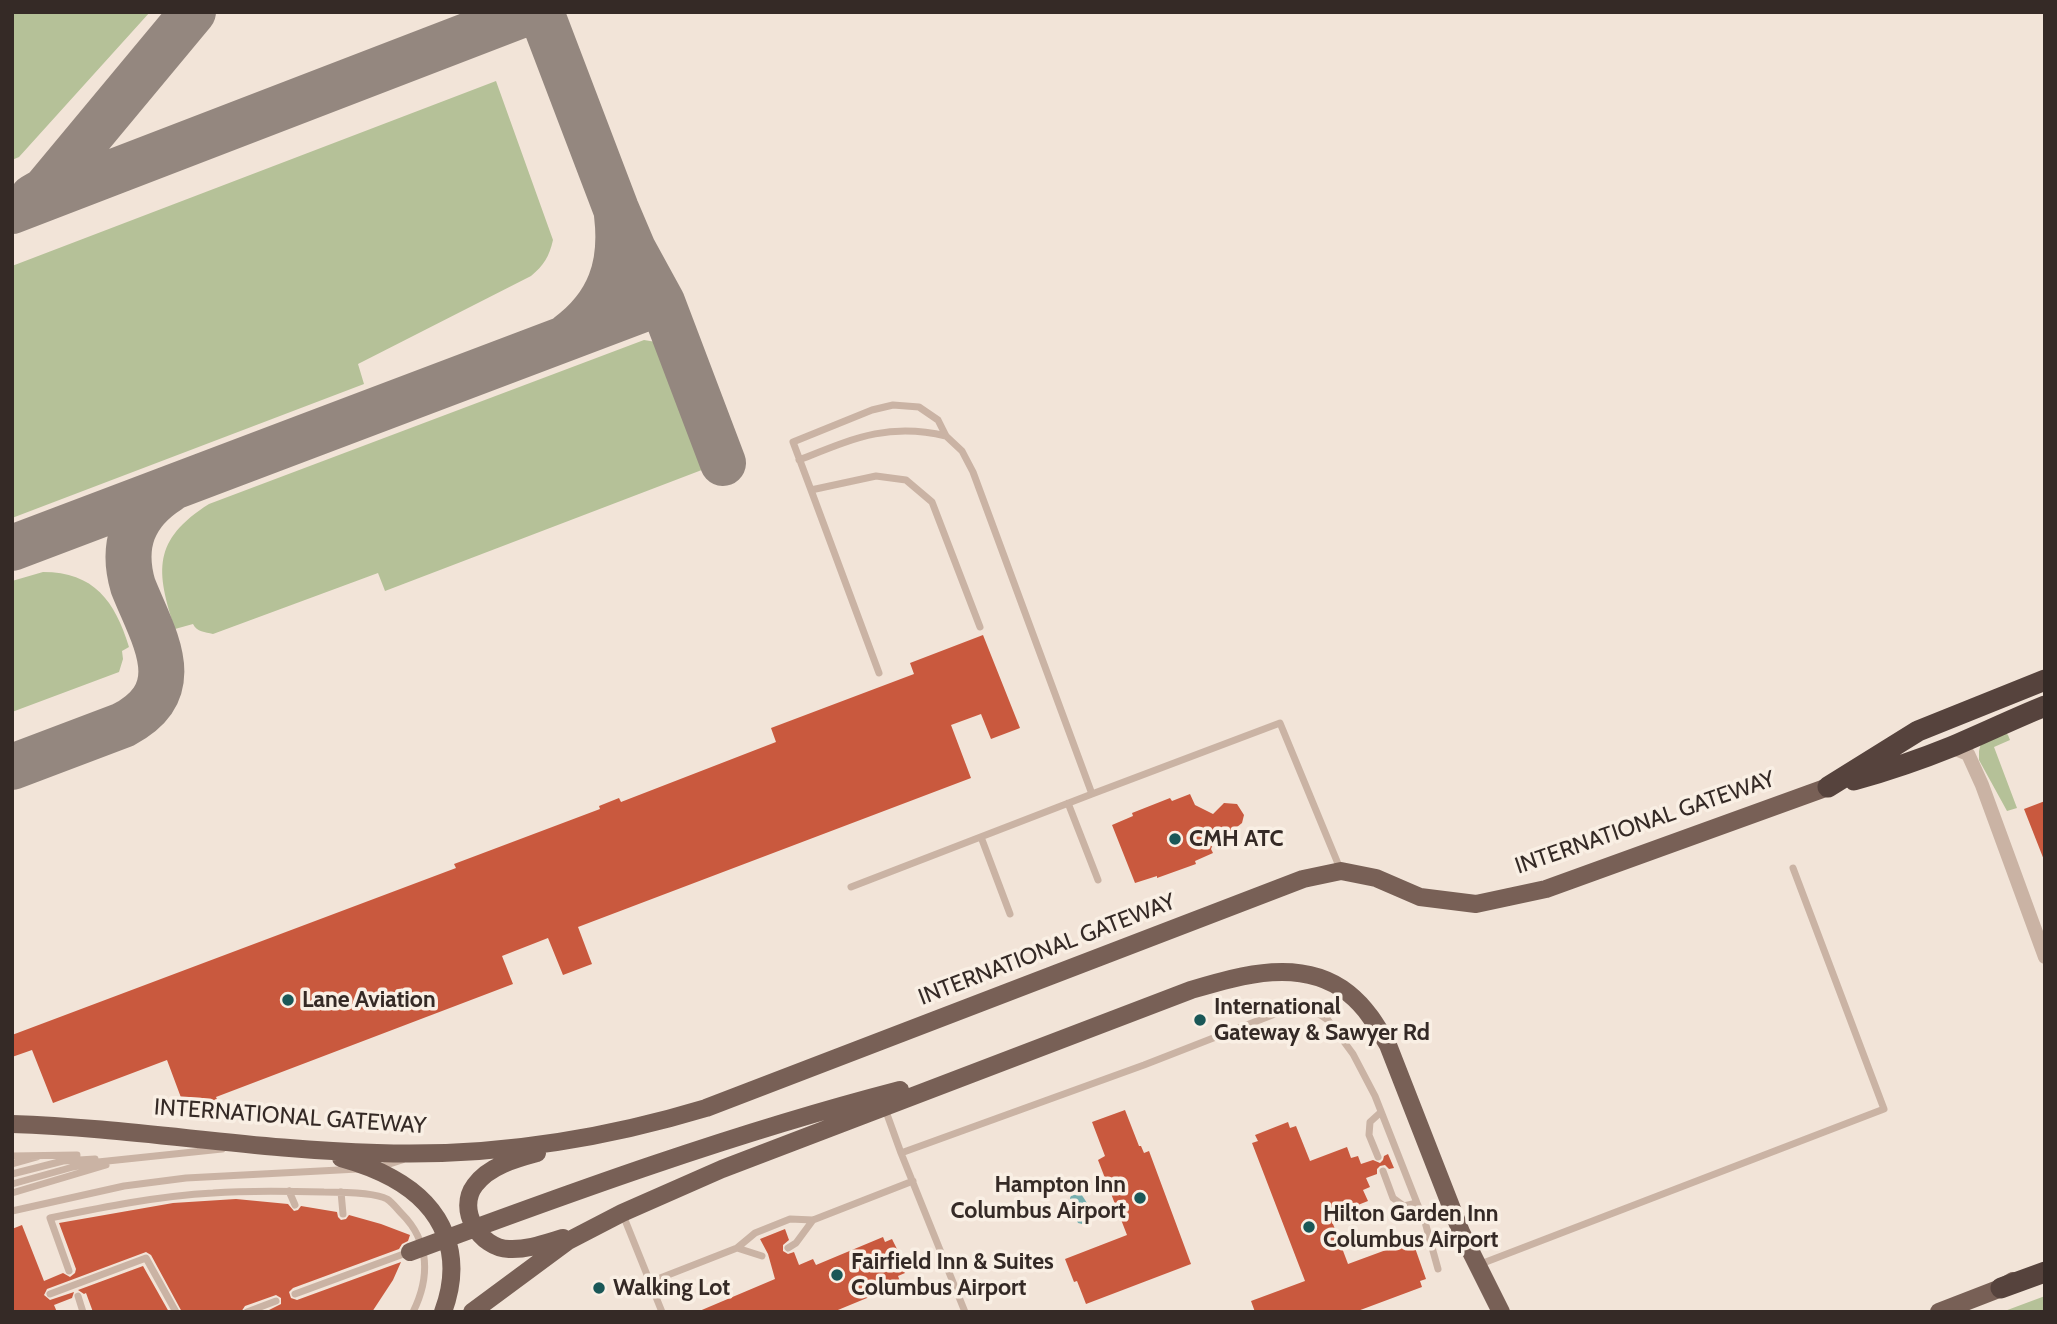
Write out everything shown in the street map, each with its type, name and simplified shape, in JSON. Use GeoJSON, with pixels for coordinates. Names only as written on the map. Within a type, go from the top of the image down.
{"type":"FeatureCollection","features":[{"type":"Feature","properties":{"kind":"highway","name":"INTERNATIONAL GATEWAY"},"geometry":{"type":"LineString","coordinates":[[1828,787],[1917,731],[2045,680]]}},
{"type":"Feature","properties":{"kind":"highway"},"geometry":{"type":"LineString","coordinates":[[1828,787],[1881,772],[1951,747],[2045,706]]}},
{"type":"Feature","properties":{"kind":"highway"},"geometry":{"type":"LineString","coordinates":[[2001,1288],[2045,1272]]}},
{"type":"Feature","properties":{"kind":"main road","name":"INTERNATIONAL GATEWAY"},"geometry":{"type":"LineString","coordinates":[[17,1126],[314,1150],[424,1154],[522,1147],[639,1127],[706,1108],[1303,879],[1341,871],[1376,878],[1420,897],[1476,904],[1546,889],[1828,787]]}},
{"type":"Feature","properties":{"kind":"main road"},"geometry":{"type":"LineString","coordinates":[[472,1312],[552,1252],[587,1230],[722,1170],[1191,990],[1268,971],[1326,979],[1349,993],[1370,1016],[1388,1045],[1461,1232],[1501,1312]]}},
{"type":"Feature","properties":{"kind":"main road"},"geometry":{"type":"LineString","coordinates":[[416,1249],[556,1197],[833,1107],[989,1067]]}},
{"type":"Feature","properties":{"kind":"main road"},"geometry":{"type":"LineString","coordinates":[[587,1230],[544,1243],[503,1249],[486,1240],[475,1229],[469,1209],[470,1193],[486,1174],[502,1165],[528,1155],[639,1127]]}},
{"type":"Feature","properties":{"kind":"main road"},"geometry":{"type":"LineString","coordinates":[[314,1150],[394,1178],[420,1198],[432,1212],[444,1231],[450,1248],[453,1274],[443,1312]]}},
{"type":"Feature","properties":{"kind":"main road"},"geometry":{"type":"LineString","coordinates":[[1939,1312],[2001,1288],[2045,1262]]}},
{"type":"Feature","properties":{"kind":"main road"},"geometry":{"type":"LineString","coordinates":[[1480,1272],[1486,1312]]}},
{"type":"Feature","properties":{"kind":"street"},"geometry":{"type":"LineString","coordinates":[[1951,747],[1968,754],[1982,785],[2045,957]]}},
{"type":"Feature","properties":{"kind":"lane"},"geometry":{"type":"LineString","coordinates":[[879,673],[793,442],[872,410],[892,405],[919,407],[938,420],[946,436],[962,451],[973,472],[1092,794]]}},
{"type":"Feature","properties":{"kind":"lane"},"geometry":{"type":"LineString","coordinates":[[799,460],[849,441],[893,430],[922,430],[946,436]]}},
{"type":"Feature","properties":{"kind":"lane"},"geometry":{"type":"LineString","coordinates":[[811,490],[876,476],[906,480],[932,502],[980,627]]}},
{"type":"Feature","properties":{"kind":"lane"},"geometry":{"type":"LineString","coordinates":[[851,887],[1280,723],[1341,871]]}},
{"type":"Feature","properties":{"kind":"lane"},"geometry":{"type":"LineString","coordinates":[[1068,803],[1098,880]]}},
{"type":"Feature","properties":{"kind":"lane"},"geometry":{"type":"LineString","coordinates":[[981,837],[1010,914]]}},
{"type":"Feature","properties":{"kind":"lane"},"geometry":{"type":"LineString","coordinates":[[1480,1272],[1884,1109],[1793,868]]}},
{"type":"Feature","properties":{"kind":"lane"},"geometry":{"type":"LineString","coordinates":[[901,1153],[1144,1065],[1280,1012],[1296,1008],[1312,1009],[1328,1020],[1353,1054],[1381,1112],[1417,1203],[1438,1269]]}},
{"type":"Feature","properties":{"kind":"lane"},"geometry":{"type":"LineString","coordinates":[[884,1106],[965,1312]]}},
{"type":"Feature","properties":{"kind":"lane"},"geometry":{"type":"LineString","coordinates":[[1378,1157],[1369,1135],[1370,1122],[1381,1112]]}},
{"type":"Feature","properties":{"kind":"lane"},"geometry":{"type":"LineString","coordinates":[[12,1174],[72,1160],[264,1145]]}},
{"type":"Feature","properties":{"kind":"lane"},"geometry":{"type":"LineString","coordinates":[[12,1156],[62,1154],[134,1157]]}},
{"type":"Feature","properties":{"kind":"lane"},"geometry":{"type":"LineString","coordinates":[[12,1164],[62,1154]]}},
{"type":"Feature","properties":{"kind":"lane"},"geometry":{"type":"LineString","coordinates":[[12,1211],[124,1186],[186,1178],[373,1169],[424,1154]]}},
{"type":"Feature","properties":{"kind":"lane"},"geometry":{"type":"LineString","coordinates":[[12,1184],[73,1167],[134,1157]]}},
{"type":"Feature","properties":{"kind":"lane"},"geometry":{"type":"LineString","coordinates":[[12,1192],[134,1157]]}},
{"type":"Feature","properties":{"kind":"lane"},"geometry":{"type":"LineString","coordinates":[[1383,1171],[1393,1198],[1404,1206],[1417,1203]]}},
{"type":"Feature","properties":{"kind":"lane"},"geometry":{"type":"LineString","coordinates":[[650,1282],[737,1248],[755,1233],[790,1219],[813,1220],[913,1181]]}},
{"type":"Feature","properties":{"kind":"lane"},"geometry":{"type":"LineString","coordinates":[[289,1191],[295,1205]]}},
{"type":"Feature","properties":{"kind":"lane"},"geometry":{"type":"LineString","coordinates":[[69,1271],[50,1218],[121,1203],[211,1193],[241,1196],[289,1191],[341,1192],[387,1199],[408,1219],[419,1236],[416,1249]]}},
{"type":"Feature","properties":{"kind":"lane"},"geometry":{"type":"LineString","coordinates":[[341,1192],[344,1214]]}},
{"type":"Feature","properties":{"kind":"lane"},"geometry":{"type":"LineString","coordinates":[[622,1213],[662,1312]]}},
{"type":"Feature","properties":{"kind":"lane"},"geometry":{"type":"LineString","coordinates":[[788,1248],[796,1243],[813,1220]]}},
{"type":"Feature","properties":{"kind":"lane"},"geometry":{"type":"LineString","coordinates":[[737,1248],[762,1256]]}},
{"type":"Feature","properties":{"kind":"lane"},"geometry":{"type":"LineString","coordinates":[[295,1294],[416,1249]]}},
{"type":"Feature","properties":{"kind":"lane"},"geometry":{"type":"LineString","coordinates":[[413,1312],[425,1276],[426,1258],[416,1249]]}},
{"type":"Feature","properties":{"kind":"lane"},"geometry":{"type":"LineString","coordinates":[[50,1294],[146,1258],[176,1312]]}},
{"type":"Feature","properties":{"kind":"lane"},"geometry":{"type":"LineString","coordinates":[[78,1296],[83,1312]]}},
{"type":"Feature","properties":{"kind":"lane"},"geometry":{"type":"LineString","coordinates":[[247,1312],[276,1301]]}},
{"type":"Feature","properties":{"kind":"green space"},"geometry":{"type":"Polygon","coordinates":[[[12,12],[150,12],[19,157],[12,160],[12,12]]]}},
{"type":"Feature","properties":{"kind":"green space"},"geometry":{"type":"Polygon","coordinates":[[[496,81],[553,240],[550,251],[536,272],[358,364],[364,384],[12,518],[12,266],[496,81]]]}},
{"type":"Feature","properties":{"kind":"green space"},"geometry":{"type":"Polygon","coordinates":[[[644,340],[656,342],[667,351],[709,462],[707,468],[385,591],[378,573],[213,634],[199,630],[193,624],[175,629],[164,590],[164,558],[168,544],[177,531],[190,517],[209,504],[644,340]]]}},
{"type":"Feature","properties":{"kind":"green space"},"geometry":{"type":"Polygon","coordinates":[[[43,572],[76,577],[100,592],[117,616],[129,647],[122,651],[123,659],[119,672],[12,712],[12,581],[43,572]]]}},
{"type":"Feature","properties":{"kind":"green space"},"geometry":{"type":"Polygon","coordinates":[[[2004,731],[2010,740],[1994,747],[2017,808],[2007,811],[1979,760],[1981,743],[2004,731]]]}},
{"type":"Feature","properties":{"kind":"green space"},"geometry":{"type":"Polygon","coordinates":[[[2045,1296],[2045,1312],[2002,1312],[2045,1296]]]}},
{"type":"Feature","properties":{"kind":"water"},"geometry":{"type":"Polygon","coordinates":[[[1080,1193],[1095,1218],[1082,1224],[1078,1223],[1070,1198],[1080,1193]]]}},
{"type":"Feature","properties":{"kind":"building"},"geometry":{"type":"Polygon","coordinates":[[[983,635],[1020,728],[991,739],[981,714],[951,725],[971,778],[578,927],[592,964],[563,975],[548,938],[502,956],[513,984],[216,1097],[219,1104],[203,1110],[201,1106],[186,1111],[167,1060],[53,1103],[32,1050],[12,1057],[12,1035],[456,868],[454,864],[600,809],[599,806],[619,798],[621,802],[776,742],[771,728],[914,674],[910,663],[983,635]]]}},
{"type":"Feature","properties":{"kind":"building","name":"CMH ATC"},"geometry":{"type":"Polygon","coordinates":[[[1190,794],[1195,805],[1213,814],[1224,803],[1237,804],[1244,815],[1242,823],[1232,831],[1219,830],[1211,849],[1213,853],[1195,861],[1196,864],[1135,883],[1112,825],[1133,816],[1132,813],[1170,798],[1172,801],[1190,794]]]}},
{"type":"Feature","properties":{"kind":"building"},"geometry":{"type":"Polygon","coordinates":[[[2045,801],[2045,859],[2044,860],[2024,809],[2045,801]]]}},
{"type":"Feature","properties":{"kind":"building","name":"Hampton Inn Columbus Airport"},"geometry":{"type":"Polygon","coordinates":[[[1125,1110],[1139,1146],[1144,1153],[1149,1151],[1191,1264],[1086,1304],[1065,1259],[1127,1235],[1098,1160],[1105,1156],[1092,1122],[1125,1110]]]}},
{"type":"Feature","properties":{"kind":"building","name":"Hilton Garden Inn Columbus Airport"},"geometry":{"type":"Polygon","coordinates":[[[1288,1122],[1290,1128],[1296,1126],[1310,1161],[1347,1147],[1351,1158],[1358,1156],[1361,1164],[1373,1160],[1380,1163],[1388,1154],[1394,1168],[1380,1166],[1377,1174],[1366,1178],[1370,1187],[1363,1190],[1368,1201],[1330,1216],[1348,1264],[1405,1243],[1407,1248],[1414,1245],[1426,1279],[1420,1281],[1422,1287],[1355,1312],[1255,1312],[1251,1301],[1305,1281],[1252,1143],[1258,1141],[1255,1135],[1288,1122]]]}},
{"type":"Feature","properties":{"kind":"building"},"geometry":{"type":"Polygon","coordinates":[[[236,1199],[288,1204],[294,1211],[301,1206],[337,1212],[341,1220],[349,1215],[410,1235],[408,1241],[399,1249],[293,1288],[289,1292],[291,1298],[297,1300],[401,1262],[393,1280],[372,1312],[265,1312],[281,1304],[281,1298],[276,1295],[245,1306],[241,1312],[182,1312],[151,1255],[146,1252],[47,1289],[44,1295],[50,1300],[74,1292],[72,1298],[54,1305],[57,1312],[12,1312],[12,1229],[22,1225],[44,1281],[63,1273],[70,1277],[75,1273],[76,1269],[59,1223],[173,1203],[236,1199]]]}},
{"type":"Feature","properties":{"kind":"building","name":"Fairfield Inn & Suites Columbus Airport"},"geometry":{"type":"Polygon","coordinates":[[[785,1229],[789,1240],[783,1245],[783,1251],[788,1254],[794,1252],[799,1265],[813,1259],[816,1265],[883,1237],[885,1242],[892,1239],[905,1273],[898,1276],[901,1284],[833,1312],[697,1312],[775,1279],[768,1254],[760,1239],[785,1229]]]}},
{"type":"Feature","properties":{"kind":"building"},"geometry":{"type":"Polygon","coordinates":[[[143,1266],[169,1312],[93,1312],[86,1293],[78,1290],[143,1266]]]}},
{"type":"Feature","properties":{"kind":"taxiway"},"geometry":{"type":"LineString","coordinates":[[33,197],[45,190],[193,12]]}},
{"type":"Feature","properties":{"kind":"taxiway"},"geometry":{"type":"LineString","coordinates":[[12,211],[529,12]]}},
{"type":"Feature","properties":{"kind":"taxiway"},"geometry":{"type":"LineString","coordinates":[[541,12],[616,209],[633,249],[662,302],[723,463]]}},
{"type":"Feature","properties":{"kind":"taxiway"},"geometry":{"type":"LineString","coordinates":[[568,336],[594,311],[610,283],[618,251],[617,215]]}},
{"type":"Feature","properties":{"kind":"taxiway"},"geometry":{"type":"LineString","coordinates":[[12,548],[662,302]]}},
{"type":"Feature","properties":{"kind":"taxiway"},"geometry":{"type":"LineString","coordinates":[[12,767],[123,725],[143,711],[156,696],[161,679],[161,661],[133,586],[128,557],[133,531],[139,520],[146,509],[169,490]]}},
{"type":"Feature","properties":{"kind":"place","name":"CMH ATC"},"geometry":{"type":"Point","coordinates":[1175,839]}},
{"type":"Feature","properties":{"kind":"place","name":"Lane Aviation"},"geometry":{"type":"Point","coordinates":[288,1000]}},
{"type":"Feature","properties":{"kind":"place","name":"International Gateway & Sawyer Rd"},"geometry":{"type":"Point","coordinates":[1200,1020]}},
{"type":"Feature","properties":{"kind":"place","name":"Hampton Inn Columbus Airport"},"geometry":{"type":"Point","coordinates":[1140,1198]}},
{"type":"Feature","properties":{"kind":"place","name":"Hilton Garden Inn Columbus Airport"},"geometry":{"type":"Point","coordinates":[1309,1227]}},
{"type":"Feature","properties":{"kind":"place","name":"Fairfield Inn & Suites Columbus Airport"},"geometry":{"type":"Point","coordinates":[837,1275]}},
{"type":"Feature","properties":{"kind":"place","name":"Walking Lot"},"geometry":{"type":"Point","coordinates":[599,1288]}}]}
